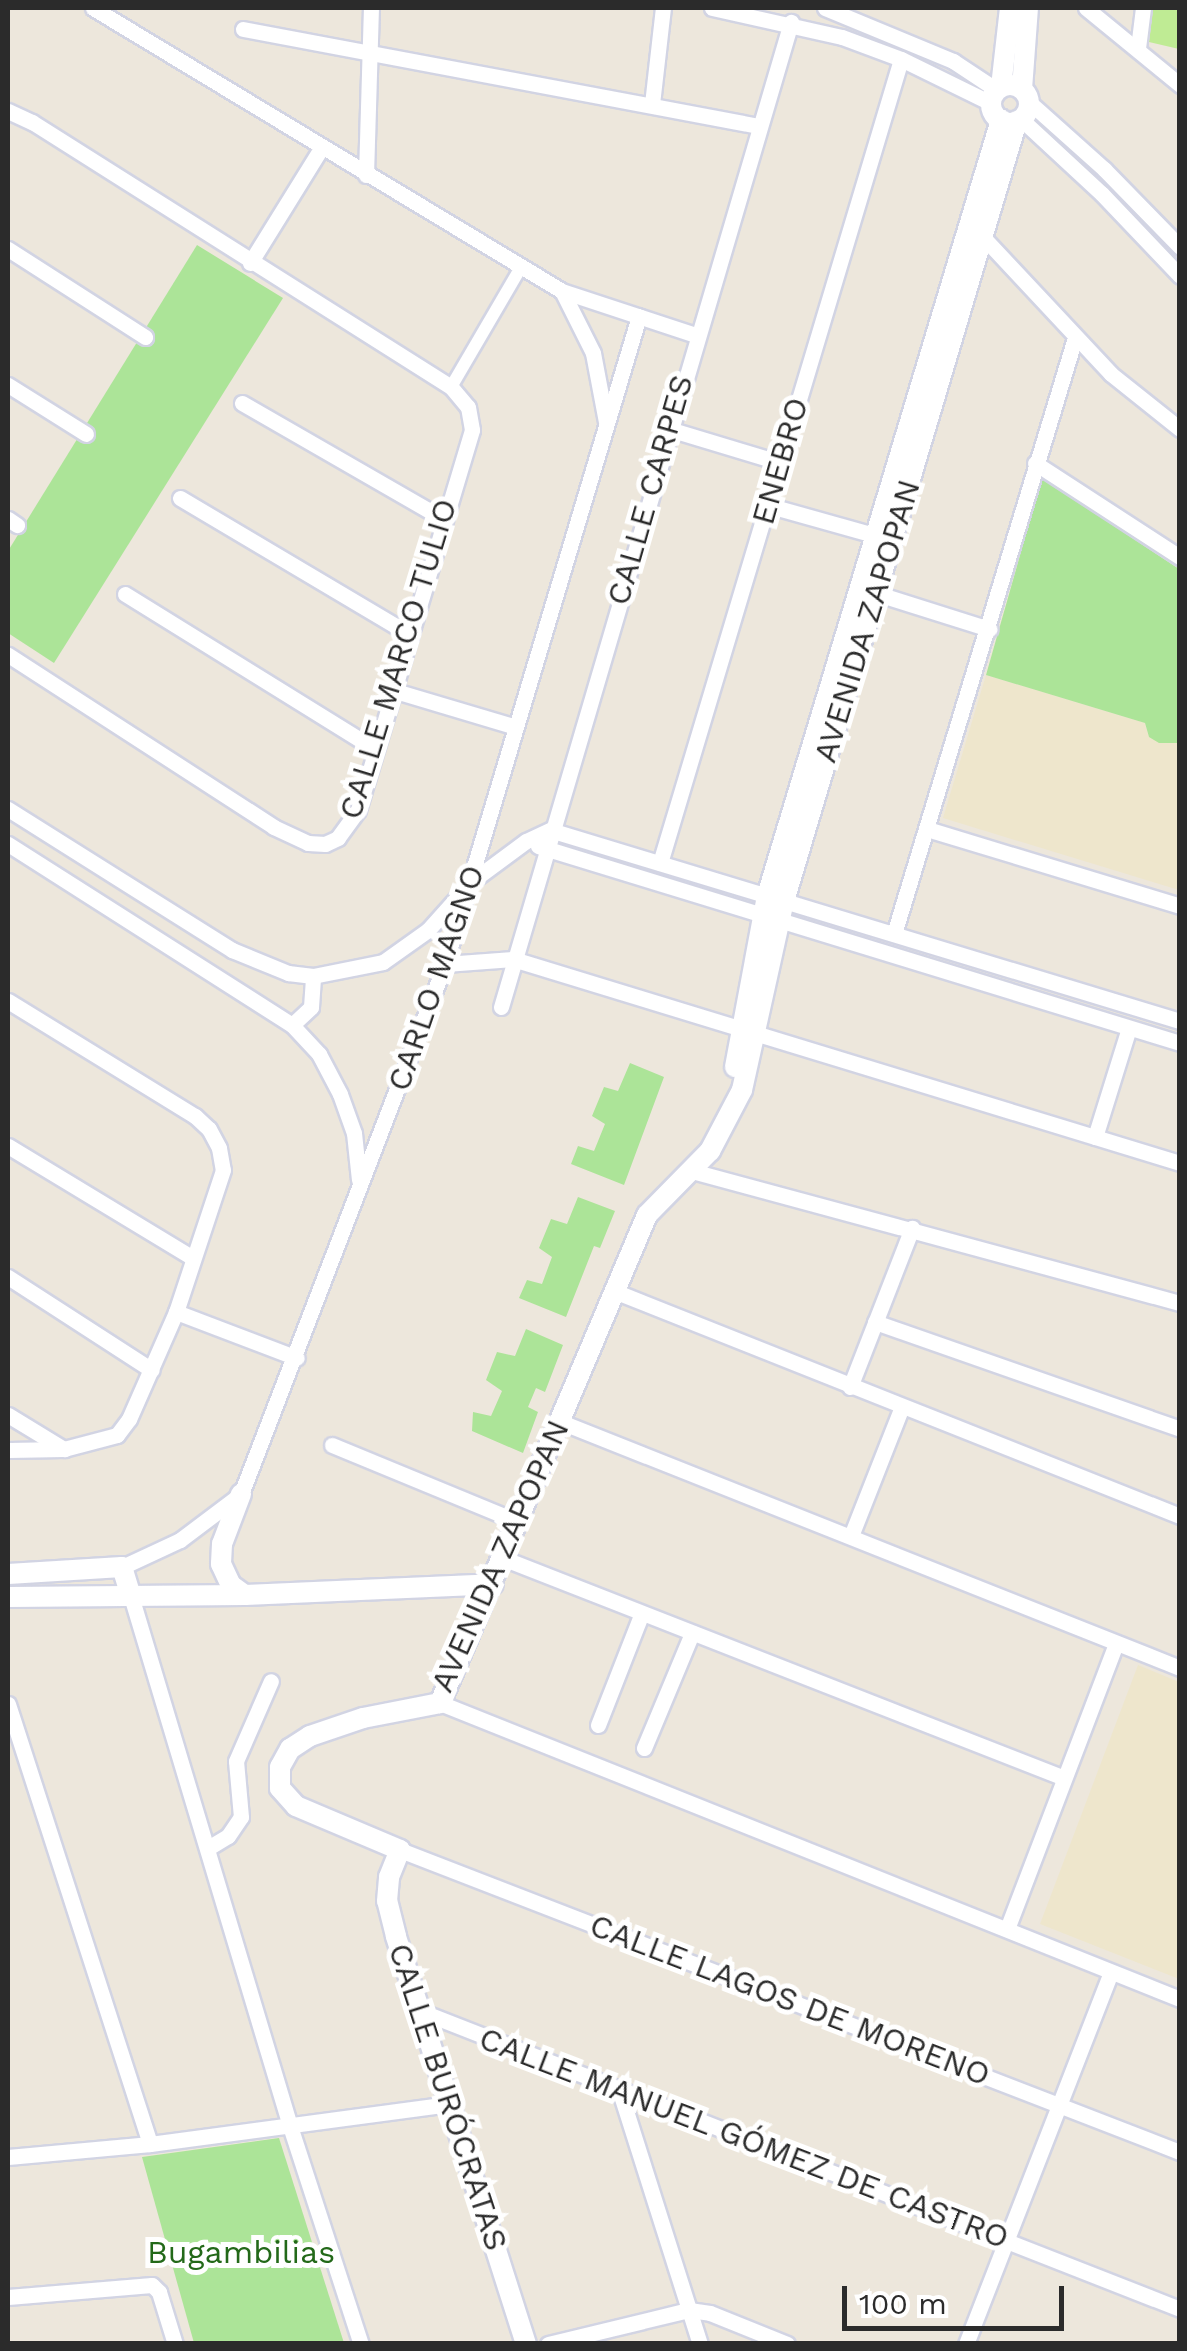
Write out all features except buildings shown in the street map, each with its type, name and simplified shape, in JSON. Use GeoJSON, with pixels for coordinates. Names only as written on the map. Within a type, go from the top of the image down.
{"type":"FeatureCollection","features":[{"type":"Feature","properties":{"kind":"street"},"geometry":{"type":"LineString","coordinates":[[94,8],[562,291],[696,336]]}},
{"type":"Feature","properties":{"kind":"street"},"geometry":{"type":"LineString","coordinates":[[366,175],[372,8]]}},
{"type":"Feature","properties":{"kind":"street"},"geometry":{"type":"LineString","coordinates":[[652,104],[663,8]]}},
{"type":"Feature","properties":{"kind":"street"},"geometry":{"type":"LineString","coordinates":[[712,8],[792,22],[901,59],[1010,104],[1180,276]]}},
{"type":"Feature","properties":{"kind":"street"},"geometry":{"type":"LineString","coordinates":[[825,8],[953,61],[1104,169],[1180,247]]}},
{"type":"Feature","properties":{"kind":"street","name":"AVENIDA ZAPOPAN"},"geometry":{"type":"LineString","coordinates":[[400,1850],[296,1806],[280,1788],[280,1767],[290,1750],[310,1736],[363,1718],[440,1704],[505,1559],[647,1215],[692,1170],[727,1123],[742,1090],[748,1032],[773,908],[874,534],[1010,104],[1010,8]]}},
{"type":"Feature","properties":{"kind":"street","name":"AVENIDA ZAPOPAN"},"geometry":{"type":"LineString","coordinates":[[773,908],[875,593],[983,237],[1028,8]]}},
{"type":"Feature","properties":{"kind":"street"},"geometry":{"type":"LineString","coordinates":[[1086,8],[1180,85]]}},
{"type":"Feature","properties":{"kind":"street"},"geometry":{"type":"LineString","coordinates":[[1138,48],[1142,8]]}},
{"type":"Feature","properties":{"kind":"street","name":"CALLE CARPES"},"geometry":{"type":"LineString","coordinates":[[501,1008],[550,830],[792,22]]}},
{"type":"Feature","properties":{"kind":"street"},"geometry":{"type":"LineString","coordinates":[[243,30],[370,50],[759,126]]}},
{"type":"Feature","properties":{"kind":"street","name":"ENEBRO"},"geometry":{"type":"LineString","coordinates":[[660,864],[901,59]]}},
{"type":"Feature","properties":{"kind":"street"},"geometry":{"type":"LineString","coordinates":[[8,111],[32,122],[457,392],[520,268]]}},
{"type":"Feature","properties":{"kind":"street"},"geometry":{"type":"LineString","coordinates":[[250,263],[322,147]]}},
{"type":"Feature","properties":{"kind":"street"},"geometry":{"type":"LineString","coordinates":[[983,237],[1075,338],[1145,404],[1180,429]]}},
{"type":"Feature","properties":{"kind":"street"},"geometry":{"type":"LineString","coordinates":[[8,249],[145,338]]}},
{"type":"Feature","properties":{"kind":"street"},"geometry":{"type":"LineString","coordinates":[[562,291],[601,379],[607,431]]}},
{"type":"Feature","properties":{"kind":"street","name":"CARLO MAGNO"},"geometry":{"type":"LineString","coordinates":[[241,1494],[297,1358],[445,964],[639,316]]}},
{"type":"Feature","properties":{"kind":"street"},"geometry":{"type":"LineString","coordinates":[[894,934],[1075,338]]}},
{"type":"Feature","properties":{"kind":"street"},"geometry":{"type":"LineString","coordinates":[[8,385],[86,434]]}},
{"type":"Feature","properties":{"kind":"street","name":"CALLE MARCO TULIO"},"geometry":{"type":"LineString","coordinates":[[9,659],[274,827],[308,843],[325,844],[349,828],[472,430],[457,392]]}},
{"type":"Feature","properties":{"kind":"street"},"geometry":{"type":"LineString","coordinates":[[242,402],[442,518]]}},
{"type":"Feature","properties":{"kind":"street"},"geometry":{"type":"LineString","coordinates":[[669,428],[778,462]]}},
{"type":"Feature","properties":{"kind":"street"},"geometry":{"type":"LineString","coordinates":[[1035,463],[1180,558]]}},
{"type":"Feature","properties":{"kind":"street"},"geometry":{"type":"LineString","coordinates":[[180,498],[408,633]]}},
{"type":"Feature","properties":{"kind":"street"},"geometry":{"type":"LineString","coordinates":[[767,504],[874,534]]}},
{"type":"Feature","properties":{"kind":"street"},"geometry":{"type":"LineString","coordinates":[[875,593],[988,629]]}},
{"type":"Feature","properties":{"kind":"street"},"geometry":{"type":"LineString","coordinates":[[125,594],[373,748]]}},
{"type":"Feature","properties":{"kind":"street"},"geometry":{"type":"LineString","coordinates":[[392,690],[516,727]]}},
{"type":"Feature","properties":{"kind":"street"},"geometry":{"type":"LineString","coordinates":[[8,809],[232,950],[288,973],[313,976],[383,962],[428,930],[472,882],[526,841],[550,830],[660,864],[773,908],[1180,1043]]}},
{"type":"Feature","properties":{"kind":"street"},"geometry":{"type":"LineString","coordinates":[[927,829],[1180,906]]}},
{"type":"Feature","properties":{"kind":"street"},"geometry":{"type":"LineString","coordinates":[[526,841],[773,908],[894,934],[1180,1021]]}},
{"type":"Feature","properties":{"kind":"street"},"geometry":{"type":"LineString","coordinates":[[8,844],[292,1025],[320,1054],[340,1094],[354,1133],[359,1187]]}},
{"type":"Feature","properties":{"kind":"street"},"geometry":{"type":"LineString","coordinates":[[445,964],[513,959],[1180,1163]]}},
{"type":"Feature","properties":{"kind":"street"},"geometry":{"type":"LineString","coordinates":[[292,1025],[312,1007],[313,976]]}},
{"type":"Feature","properties":{"kind":"street"},"geometry":{"type":"LineString","coordinates":[[8,1000],[195,1116],[209,1129],[220,1148],[220,1188],[176,1312],[152,1370],[118,1435],[64,1449],[8,1450]]}},
{"type":"Feature","properties":{"kind":"street"},"geometry":{"type":"LineString","coordinates":[[1095,1137],[1129,1028]]}},
{"type":"Feature","properties":{"kind":"street"},"geometry":{"type":"LineString","coordinates":[[8,1146],[193,1258]]}},
{"type":"Feature","properties":{"kind":"street"},"geometry":{"type":"LineString","coordinates":[[692,1170],[1180,1303]]}},
{"type":"Feature","properties":{"kind":"street"},"geometry":{"type":"LineString","coordinates":[[850,1388],[912,1228]]}},
{"type":"Feature","properties":{"kind":"street"},"geometry":{"type":"LineString","coordinates":[[8,1276],[152,1370]]}},
{"type":"Feature","properties":{"kind":"street"},"geometry":{"type":"LineString","coordinates":[[614,1291],[1180,1516]]}},
{"type":"Feature","properties":{"kind":"street"},"geometry":{"type":"LineString","coordinates":[[176,1312],[297,1358]]}},
{"type":"Feature","properties":{"kind":"street"},"geometry":{"type":"LineString","coordinates":[[875,1322],[1180,1429]]}},
{"type":"Feature","properties":{"kind":"street"},"geometry":{"type":"LineString","coordinates":[[851,1536],[901,1408]]}},
{"type":"Feature","properties":{"kind":"street"},"geometry":{"type":"LineString","coordinates":[[8,1415],[64,1449]]}},
{"type":"Feature","properties":{"kind":"street"},"geometry":{"type":"LineString","coordinates":[[561,1422],[1180,1668]]}},
{"type":"Feature","properties":{"kind":"street"},"geometry":{"type":"LineString","coordinates":[[332,1445],[519,1522]]}},
{"type":"Feature","properties":{"kind":"street"},"geometry":{"type":"LineString","coordinates":[[8,1574],[122,1568],[180,1540],[241,1494]]}},
{"type":"Feature","properties":{"kind":"street"},"geometry":{"type":"LineString","coordinates":[[241,1494],[222,1544],[221,1564],[231,1585],[246,1595]]}},
{"type":"Feature","properties":{"kind":"street"},"geometry":{"type":"LineString","coordinates":[[505,1559],[1064,1778]]}},
{"type":"Feature","properties":{"kind":"street"},"geometry":{"type":"LineString","coordinates":[[122,1568],[290,2126],[361,2344]]}},
{"type":"Feature","properties":{"kind":"street"},"geometry":{"type":"LineString","coordinates":[[8,1596],[246,1595],[494,1584]]}},
{"type":"Feature","properties":{"kind":"street"},"geometry":{"type":"LineString","coordinates":[[598,1725],[642,1613]]}},
{"type":"Feature","properties":{"kind":"street"},"geometry":{"type":"LineString","coordinates":[[644,1748],[692,1633]]}},
{"type":"Feature","properties":{"kind":"street"},"geometry":{"type":"LineString","coordinates":[[1007,1929],[1116,1643]]}},
{"type":"Feature","properties":{"kind":"street"},"geometry":{"type":"LineString","coordinates":[[208,1848],[228,1836],[241,1818],[236,1761],[271,1681]]}},
{"type":"Feature","properties":{"kind":"street"},"geometry":{"type":"LineString","coordinates":[[8,1704],[150,2144]]}},
{"type":"Feature","properties":{"kind":"street"},"geometry":{"type":"LineString","coordinates":[[440,1704],[1180,1999]]}},
{"type":"Feature","properties":{"kind":"street","name":"CALLE BURÓCRATAS"},"geometry":{"type":"LineString","coordinates":[[400,1850],[388,1877],[387,1901],[526,2344]]}},
{"type":"Feature","properties":{"kind":"street","name":"CALLE LAGOS DE MORENO"},"geometry":{"type":"LineString","coordinates":[[400,1850],[1180,2152]]}},
{"type":"Feature","properties":{"kind":"street"},"geometry":{"type":"LineString","coordinates":[[966,2344],[1111,1972]]}},
{"type":"Feature","properties":{"kind":"street","name":"CALLE MANUEL GÓMEZ DE CASTRO"},"geometry":{"type":"LineString","coordinates":[[420,2011],[1180,2310]]}},
{"type":"Feature","properties":{"kind":"street"},"geometry":{"type":"LineString","coordinates":[[620,2092],[700,2344]]}},
{"type":"Feature","properties":{"kind":"street"},"geometry":{"type":"LineString","coordinates":[[8,2157],[150,2144],[451,2104]]}},
{"type":"Feature","properties":{"kind":"street"},"geometry":{"type":"LineString","coordinates":[[8,2297],[142,2283],[160,2292],[176,2344]]}},
{"type":"Feature","properties":{"kind":"street"},"geometry":{"type":"LineString","coordinates":[[548,2344],[690,2310],[788,2344]]}},
{"type":"Feature","properties":{"kind":"shaded area"},"geometry":{"type":"Polygon","coordinates":[[[986,675],[1145,723],[1149,737],[1179,743],[1179,890],[943,818],[986,675]]]}},
{"type":"Feature","properties":{"kind":"shaded area"},"geometry":{"type":"Polygon","coordinates":[[[1138,1665],[1179,1682],[1179,1979],[1040,1924],[1138,1665]]]}},
{"type":"Feature","properties":{"kind":"green space"},"geometry":{"type":"Polygon","coordinates":[[[1153,8],[1179,8],[1179,49],[1149,42],[1153,8]]]}},
{"type":"Feature","properties":{"kind":"green space"},"geometry":{"type":"Polygon","coordinates":[[[197,245],[283,298],[54,663],[8,633],[8,551],[197,245]]]}},
{"type":"Feature","properties":{"kind":"green space"},"geometry":{"type":"Polygon","coordinates":[[[1042,478],[1179,569],[1179,743],[1159,743],[1149,737],[1145,723],[986,675],[1042,478]]]}},
{"type":"Feature","properties":{"kind":"green space"},"geometry":{"type":"Polygon","coordinates":[[[630,1063],[664,1077],[624,1185],[571,1164],[578,1146],[594,1151],[605,1124],[592,1116],[604,1087],[618,1091],[630,1063]]]}},
{"type":"Feature","properties":{"kind":"green space"},"geometry":{"type":"Polygon","coordinates":[[[578,1197],[615,1211],[600,1248],[594,1246],[566,1317],[519,1298],[527,1280],[542,1284],[552,1257],[539,1248],[551,1219],[567,1224],[578,1197]]]}},
{"type":"Feature","properties":{"kind":"green space"},"geometry":{"type":"Polygon","coordinates":[[[526,1329],[563,1345],[545,1392],[536,1388],[528,1407],[538,1412],[523,1453],[472,1431],[473,1412],[491,1416],[502,1391],[486,1380],[497,1352],[515,1356],[526,1329]]]}},
{"type":"Feature","properties":{"kind":"green space","name":"Bugambilias"},"geometry":{"type":"Polygon","coordinates":[[[279,2138],[344,2343],[194,2343],[142,2157],[279,2138]]]}}]}
